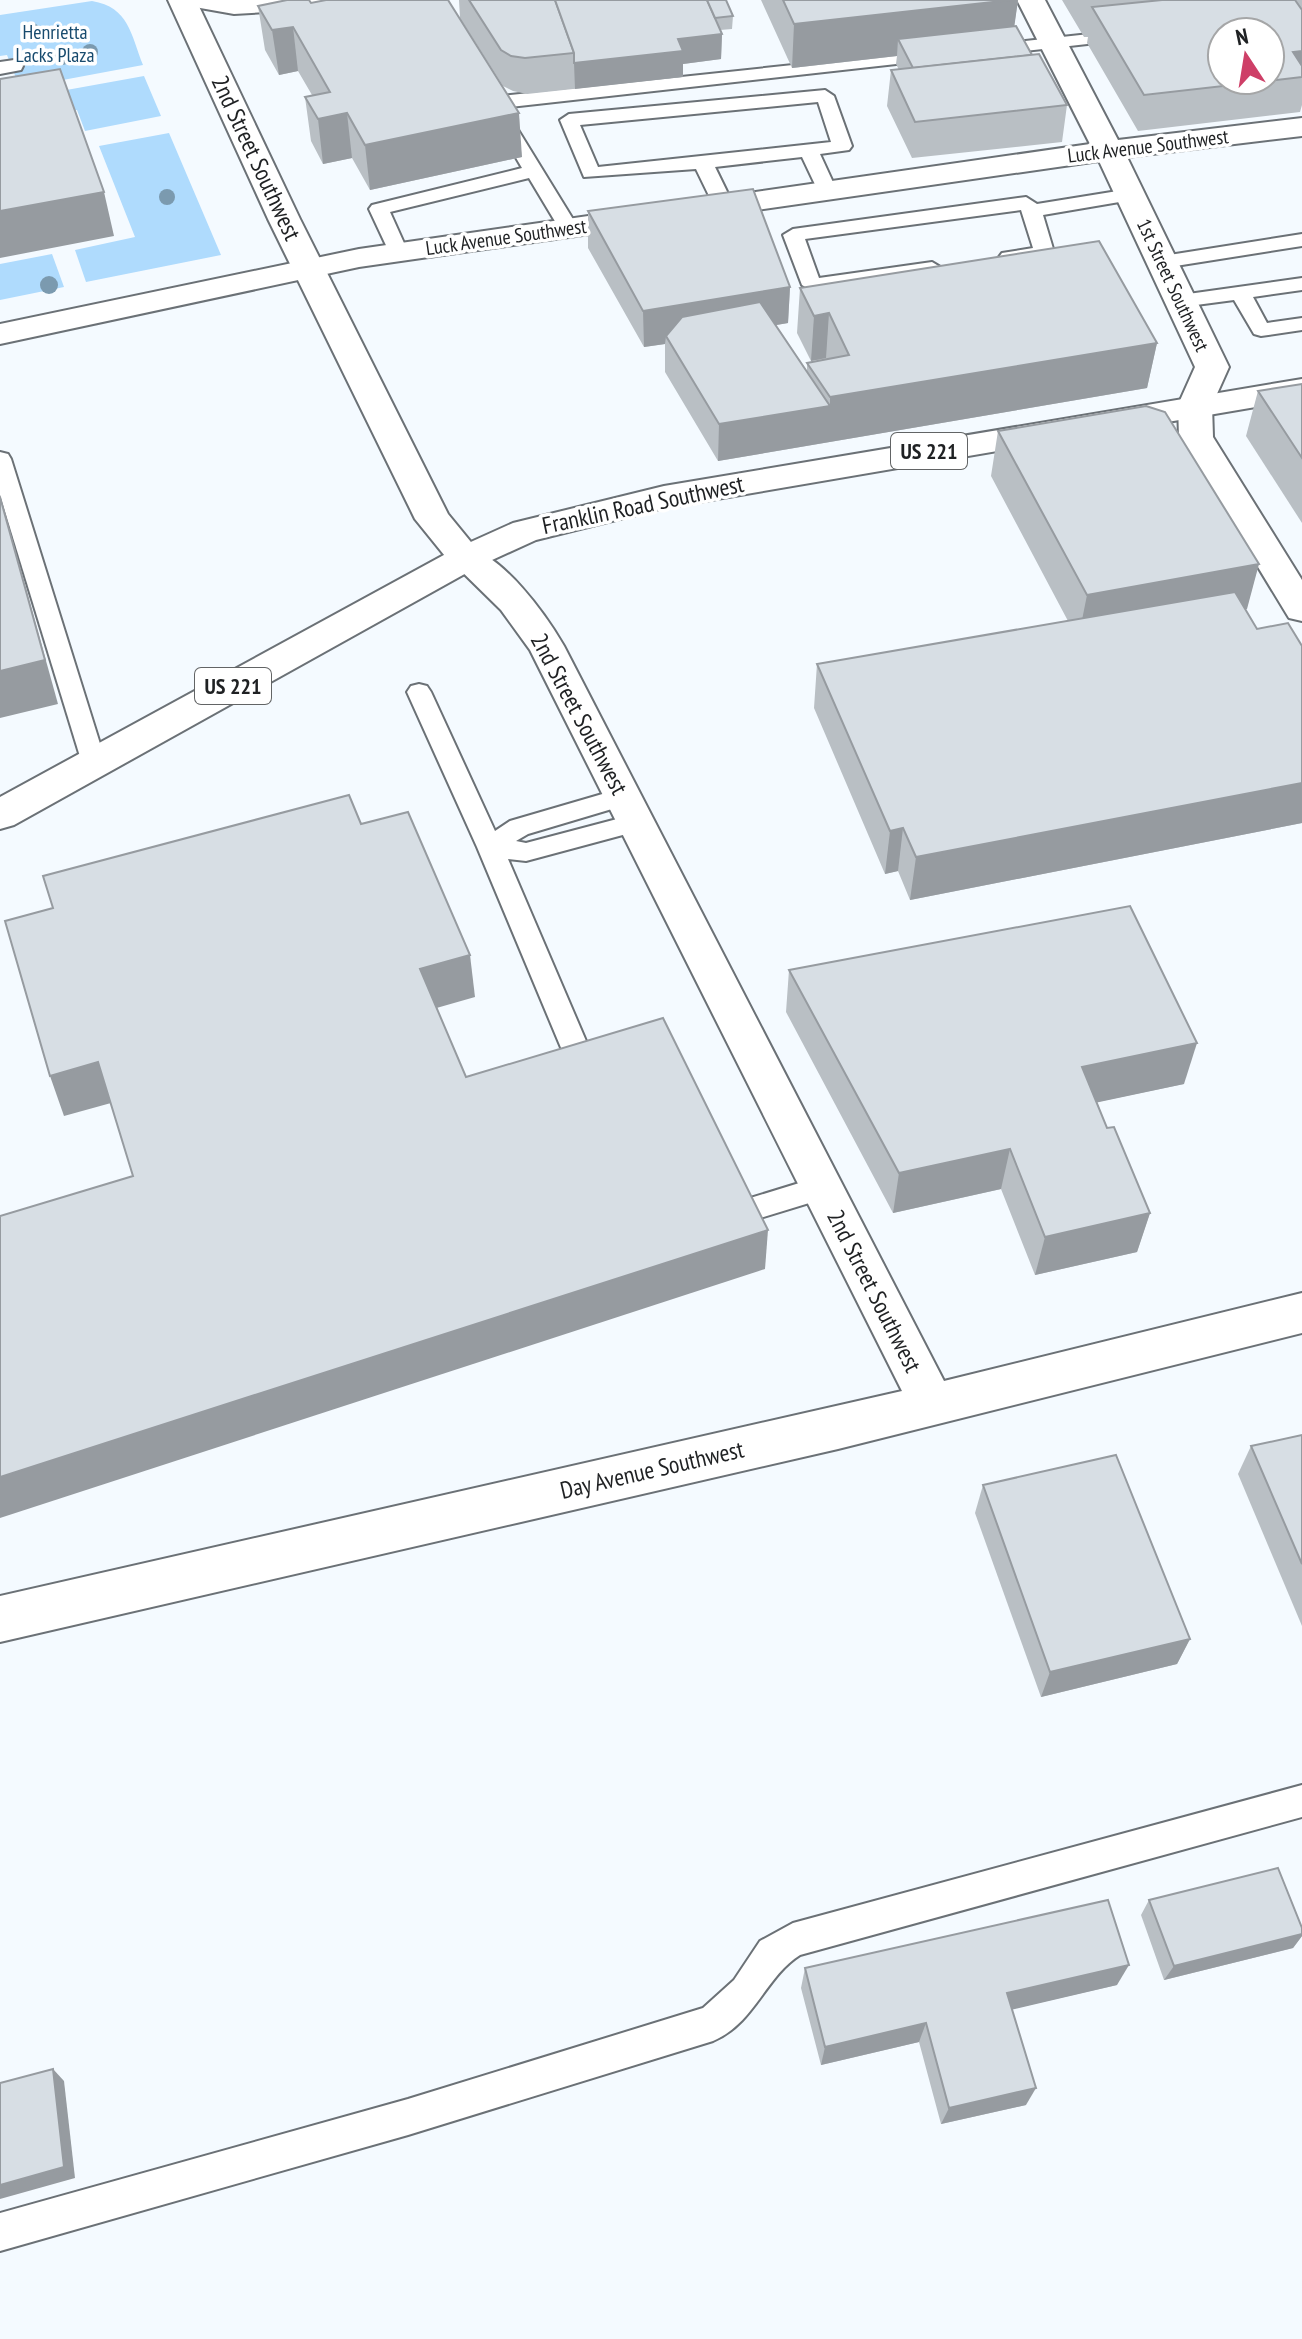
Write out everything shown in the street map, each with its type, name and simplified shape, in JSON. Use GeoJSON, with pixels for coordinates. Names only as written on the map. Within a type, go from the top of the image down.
{"type":"FeatureCollection","features":[{"type":"Feature","properties":{"kind":"street","name":"2nd Street Southwest"},"geometry":{"type":"LineString","coordinates":[[182,0],[309,269],[433,519],[466,558],[514,601],[546,646],[932,1404]]}},
{"type":"Feature","properties":{"kind":"street"},"geometry":{"type":"LineString","coordinates":[[199,0],[234,6],[331,0]]}},
{"type":"Feature","properties":{"kind":"street","name":"1st Street Southwest"},"geometry":{"type":"LineString","coordinates":[[1031,0],[1109,150],[1212,367],[1195,405]]}},
{"type":"Feature","properties":{"kind":"street","name":"Luck Avenue Southwest"},"geometry":{"type":"LineString","coordinates":[[0,334],[398,252],[1109,150],[1302,127]]}},
{"type":"Feature","properties":{"kind":"street","name":"Franklin Road Southwest"},"geometry":{"type":"LineString","coordinates":[[0,815],[466,558],[525,531],[664,497],[1302,389]]}},
{"type":"Feature","properties":{"kind":"street"},"geometry":{"type":"LineString","coordinates":[[1195,405],[1196,437],[1302,609]]}},
{"type":"Feature","properties":{"kind":"street","name":"Day Avenue Southwest"},"geometry":{"type":"LineString","coordinates":[[0,1619],[838,1428],[1302,1313]]}},
{"type":"Feature","properties":{"kind":"lane"},"geometry":{"type":"LineString","coordinates":[[569,229],[488,96],[1145,33]]}},
{"type":"Feature","properties":{"kind":"lane"},"geometry":{"type":"LineString","coordinates":[[825,96],[842,146],[703,163],[591,173],[569,120],[825,96]]}},
{"type":"Feature","properties":{"kind":"lane"},"geometry":{"type":"LineString","coordinates":[[808,150],[827,191]]}},
{"type":"Feature","properties":{"kind":"lane"},"geometry":{"type":"LineString","coordinates":[[703,163],[724,206]]}},
{"type":"Feature","properties":{"kind":"lane"},"geometry":{"type":"LineString","coordinates":[[398,252],[379,209],[534,171]]}},
{"type":"Feature","properties":{"kind":"lane"},"geometry":{"type":"LineString","coordinates":[[1032,211],[1130,195]]}},
{"type":"Feature","properties":{"kind":"lane"},"geometry":{"type":"LineString","coordinates":[[952,265],[812,285],[793,235],[1026,203],[1032,211],[1044,252],[983,261]]}},
{"type":"Feature","properties":{"kind":"lane"},"geometry":{"type":"LineString","coordinates":[[1163,262],[1302,240]]}},
{"type":"Feature","properties":{"kind":"lane"},"geometry":{"type":"LineString","coordinates":[[1181,301],[1302,284]]}},
{"type":"Feature","properties":{"kind":"lane"},"geometry":{"type":"LineString","coordinates":[[1241,293],[1261,330],[1302,324]]}},
{"type":"Feature","properties":{"kind":"lane"},"geometry":{"type":"LineString","coordinates":[[0,459],[94,763]]}},
{"type":"Feature","properties":{"kind":"lane"},"geometry":{"type":"LineString","coordinates":[[419,692],[490,847],[581,1062]]}},
{"type":"Feature","properties":{"kind":"lane"},"geometry":{"type":"LineString","coordinates":[[490,847],[519,827],[630,810]]}},
{"type":"Feature","properties":{"kind":"lane"},"geometry":{"type":"LineString","coordinates":[[701,1225],[822,1188]]}},
{"type":"Feature","properties":{"kind":"lane"},"geometry":{"type":"LineString","coordinates":[[0,2232],[408,2117],[713,2023],[746,1992],[772,1953],[793,1940],[1302,1801]]}},
{"type":"Feature","properties":{"kind":"green space","name":"Henrietta Lacks Plaza"},"geometry":{"type":"Polygon","coordinates":[[[92,1],[114,9],[121,16],[143,65],[20,88],[7,55],[0,56],[0,15],[92,1]]]}},
{"type":"Feature","properties":{"kind":"green space"},"geometry":{"type":"Polygon","coordinates":[[[144,76],[161,116],[85,131],[77,110],[0,124],[0,102],[144,76]]]}},
{"type":"Feature","properties":{"kind":"green space"},"geometry":{"type":"Polygon","coordinates":[[[169,133],[221,255],[86,282],[75,250],[135,237],[99,146],[169,133]]]}},
{"type":"Feature","properties":{"kind":"green space"},"geometry":{"type":"Polygon","coordinates":[[[52,254],[64,287],[0,300],[0,264],[52,254]]]}},
{"type":"Feature","properties":{"kind":"building"},"geometry":{"type":"Polygon","coordinates":[[[287,0],[309,0],[311,3],[326,0],[448,0],[519,113],[365,145],[347,113],[318,119],[305,97],[330,92],[293,27],[272,30],[258,6],[287,0]]]}},
{"type":"Feature","properties":{"kind":"building"},"geometry":{"type":"Polygon","coordinates":[[[469,0],[555,0],[574,53],[525,58],[511,56],[501,50],[469,0]]]}},
{"type":"Feature","properties":{"kind":"building"},"geometry":{"type":"Polygon","coordinates":[[[555,0],[707,0],[722,34],[678,39],[683,51],[574,63],[574,53],[555,0]]]}},
{"type":"Feature","properties":{"kind":"building"},"geometry":{"type":"Polygon","coordinates":[[[707,0],[726,0],[733,16],[715,18],[707,0]]]}},
{"type":"Feature","properties":{"kind":"building"},"geometry":{"type":"Polygon","coordinates":[[[783,0],[1011,0],[794,24],[783,0]]]}},
{"type":"Feature","properties":{"kind":"building"},"geometry":{"type":"Polygon","coordinates":[[[1162,0],[1295,0],[1302,10],[1302,51],[1293,52],[1302,66],[1302,77],[1286,79],[1286,16],[1206,16],[1206,88],[1144,95],[1092,7],[1162,0]]]}},
{"type":"Feature","properties":{"kind":"building"},"geometry":{"type":"Polygon","coordinates":[[[1016,26],[1032,55],[913,68],[898,39],[1016,26]]]}},
{"type":"Feature","properties":{"kind":"building"},"geometry":{"type":"Polygon","coordinates":[[[1039,54],[1067,105],[915,122],[891,70],[1039,54]]]}},
{"type":"Feature","properties":{"kind":"building"},"geometry":{"type":"Polygon","coordinates":[[[60,69],[104,192],[0,211],[0,79],[60,69]]]}},
{"type":"Feature","properties":{"kind":"building"},"geometry":{"type":"Polygon","coordinates":[[[753,189],[790,287],[643,311],[588,211],[753,189]]]}},
{"type":"Feature","properties":{"kind":"building"},"geometry":{"type":"Polygon","coordinates":[[[1099,241],[1157,343],[830,397],[807,363],[849,355],[829,313],[814,316],[800,288],[1099,241]]]}},
{"type":"Feature","properties":{"kind":"building"},"geometry":{"type":"Polygon","coordinates":[[[760,302],[830,406],[719,424],[666,336],[682,317],[760,302]]]}},
{"type":"Feature","properties":{"kind":"building"},"geometry":{"type":"Polygon","coordinates":[[[1302,384],[1302,458],[1258,391],[1302,384]]]}},
{"type":"Feature","properties":{"kind":"building"},"geometry":{"type":"Polygon","coordinates":[[[1146,406],[1165,412],[1259,564],[1087,595],[998,431],[1146,406]]]}},
{"type":"Feature","properties":{"kind":"building"},"geometry":{"type":"Polygon","coordinates":[[[0,497],[45,660],[0,671],[0,497]]]}},
{"type":"Feature","properties":{"kind":"building"},"geometry":{"type":"Polygon","coordinates":[[[1235,592],[1257,629],[1288,623],[1302,646],[1302,783],[916,857],[903,828],[890,831],[817,664],[1235,592]]]}},
{"type":"Feature","properties":{"kind":"building"},"geometry":{"type":"Polygon","coordinates":[[[349,795],[361,824],[408,812],[470,955],[420,969],[466,1077],[663,1018],[768,1230],[0,1477],[0,1216],[133,1176],[98,1062],[50,1076],[5,921],[53,908],[43,876],[349,795]]]}},
{"type":"Feature","properties":{"kind":"building"},"geometry":{"type":"Polygon","coordinates":[[[1130,906],[1197,1043],[1082,1067],[1107,1128],[1114,1127],[1150,1213],[1045,1237],[1010,1149],[899,1173],[789,970],[1130,906]]]}},
{"type":"Feature","properties":{"kind":"building"},"geometry":{"type":"Polygon","coordinates":[[[1302,1435],[1302,1564],[1251,1446],[1302,1435]]]}},
{"type":"Feature","properties":{"kind":"building"},"geometry":{"type":"Polygon","coordinates":[[[1116,1455],[1190,1639],[1050,1672],[983,1485],[1116,1455]]]}},
{"type":"Feature","properties":{"kind":"building"},"geometry":{"type":"Polygon","coordinates":[[[1278,1868],[1302,1934],[1174,1966],[1149,1900],[1278,1868]]]}},
{"type":"Feature","properties":{"kind":"building"},"geometry":{"type":"Polygon","coordinates":[[[1108,1900],[1129,1965],[1007,1993],[1036,2088],[949,2108],[926,2023],[825,2047],[805,1968],[1108,1900]]]}},
{"type":"Feature","properties":{"kind":"building"},"geometry":{"type":"Polygon","coordinates":[[[53,2069],[64,2167],[0,2185],[0,2083],[53,2069]]]}}]}
